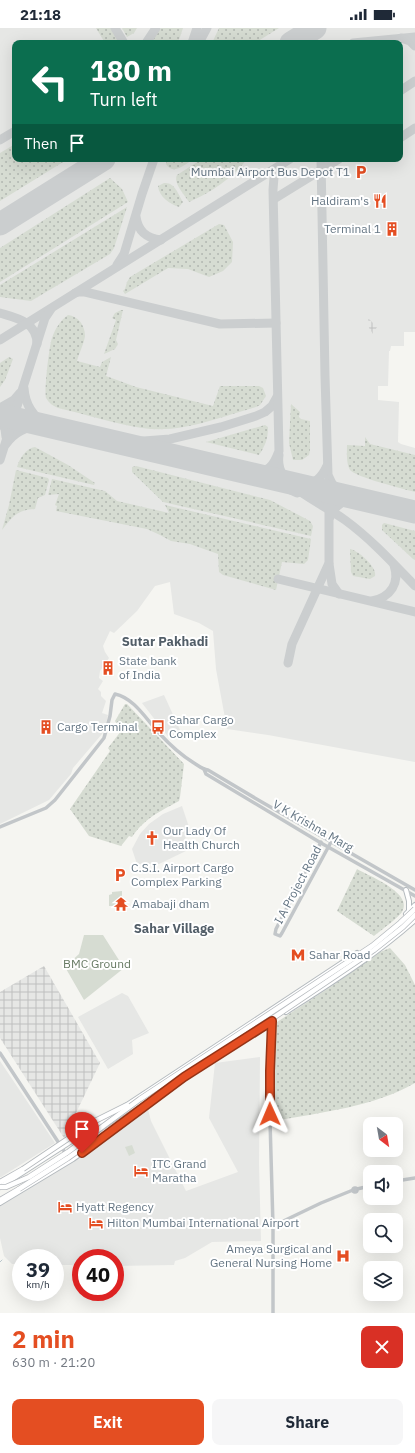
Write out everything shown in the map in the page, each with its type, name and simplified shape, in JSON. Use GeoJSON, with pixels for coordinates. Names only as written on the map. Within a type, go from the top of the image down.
{"type":"FeatureCollection","features":[{"type":"Feature","properties":{"kind":"main road"},"geometry":{"type":"LineString","coordinates":[[406,890],[409,901],[409,912]]}},
{"type":"Feature","properties":{"kind":"main road"},"geometry":{"type":"LineString","coordinates":[[0,1187],[63,1148],[371,944],[391,928],[415,905]]}},
{"type":"Feature","properties":{"kind":"main road"},"geometry":{"type":"LineString","coordinates":[[0,1187],[6,1187],[29,1177],[68,1152],[140,1099],[372,946],[415,909]]}},
{"type":"Feature","properties":{"kind":"main road"},"geometry":{"type":"LineString","coordinates":[[0,1200],[68,1158],[126,1117],[374,950],[403,928],[415,915]]}},
{"type":"Feature","properties":{"kind":"main road"},"geometry":{"type":"LineString","coordinates":[[0,1203],[70,1160],[132,1117],[184,1077],[366,959],[386,945],[415,920]]}},
{"type":"Feature","properties":{"kind":"main road"},"geometry":{"type":"LineString","coordinates":[[0,1182],[23,1169],[93,1122],[140,1099]]}},
{"type":"Feature","properties":{"kind":"street","name":"V K Krishna Marg"},"geometry":{"type":"LineString","coordinates":[[0,827],[46,808],[55,800],[104,738],[110,716],[112,700],[115,694],[122,696],[130,702],[159,734],[180,753],[204,770],[206,774],[328,847],[415,896]]}},
{"type":"Feature","properties":{"kind":"street","name":"V K Krishna Marg"},"geometry":{"type":"LineString","coordinates":[[204,770],[208,770],[262,803],[415,890]]}},
{"type":"Feature","properties":{"kind":"street"},"geometry":{"type":"LineString","coordinates":[[260,807],[262,803]]}},
{"type":"Feature","properties":{"kind":"street","name":"I A Project Road"},"geometry":{"type":"LineString","coordinates":[[324,838],[276,929],[275,934],[280,936],[282,933],[328,847]]}},
{"type":"Feature","properties":{"kind":"street"},"geometry":{"type":"LineString","coordinates":[[328,847],[331,842]]}},
{"type":"Feature","properties":{"kind":"street"},"geometry":{"type":"LineString","coordinates":[[269,1011],[272,1021],[270,1085],[273,1313]]}},
{"type":"Feature","properties":{"kind":"street"},"geometry":{"type":"LineString","coordinates":[[0,1053],[70,1160]]}},
{"type":"Feature","properties":{"kind":"street"},"geometry":{"type":"LineString","coordinates":[[403,1180],[415,1178]]}},
{"type":"Feature","properties":{"kind":"street"},"geometry":{"type":"LineString","coordinates":[[273,1226],[321,1203],[355,1189],[363,1187]]}},
{"type":"Feature","properties":{"kind":"shaded area"},"geometry":{"type":"Polygon","coordinates":[[[0,28],[415,28],[415,332],[404,332],[404,346],[391,346],[389,351],[388,386],[378,386],[378,400],[399,402],[398,442],[415,448],[415,762],[227,729],[216,669],[213,631],[199,623],[174,614],[170,582],[155,586],[137,611],[114,633],[110,631],[103,646],[109,658],[100,671],[99,678],[103,681],[98,689],[101,692],[101,696],[106,701],[102,713],[108,715],[106,724],[102,734],[73,768],[71,774],[49,800],[0,824],[0,28]]]}},
{"type":"Feature","properties":{"kind":"shaded area"},"geometry":{"type":"Polygon","coordinates":[[[368,318],[377,327],[373,334],[369,328],[368,318]]]}},
{"type":"Feature","properties":{"kind":"shaded area"},"geometry":{"type":"Polygon","coordinates":[[[164,695],[180,730],[170,739],[142,703],[164,695]]]}},
{"type":"Feature","properties":{"kind":"shaded area"},"geometry":{"type":"Polygon","coordinates":[[[182,806],[191,833],[185,838],[188,850],[159,864],[137,864],[132,849],[140,834],[149,824],[163,814],[182,806]]]}},
{"type":"Feature","properties":{"kind":"shaded area"},"geometry":{"type":"Polygon","coordinates":[[[44,966],[100,1063],[64,1138],[0,1038],[0,992],[44,966]]]}},
{"type":"Feature","properties":{"kind":"shaded area"},"geometry":{"type":"Polygon","coordinates":[[[122,993],[128,996],[149,1033],[132,1040],[133,1054],[108,1069],[78,1017],[122,993]]]}},
{"type":"Feature","properties":{"kind":"shaded area"},"geometry":{"type":"Polygon","coordinates":[[[260,1057],[259,1164],[261,1241],[212,1242],[185,1258],[175,1261],[174,1265],[124,1266],[124,1249],[72,1249],[72,1265],[64,1265],[64,1249],[12,1249],[12,1264],[4,1256],[0,1238],[0,1206],[70,1163],[148,1109],[151,1121],[186,1191],[238,1172],[209,1118],[215,1063],[260,1057]]]}},
{"type":"Feature","properties":{"kind":"shaded area"},"geometry":{"type":"Polygon","coordinates":[[[0,1061],[55,1143],[1,1177],[0,1177],[0,1061]]]}},
{"type":"Feature","properties":{"kind":"green space"},"geometry":{"type":"Polygon","coordinates":[[[96,28],[113,28],[120,40],[103,40],[96,28]]]}},
{"type":"Feature","properties":{"kind":"green space"},"geometry":{"type":"Polygon","coordinates":[[[122,28],[137,28],[134,33],[127,37],[122,28]]]}},
{"type":"Feature","properties":{"kind":"green space"},"geometry":{"type":"Polygon","coordinates":[[[161,28],[183,28],[179,40],[152,40],[161,28]]]}},
{"type":"Feature","properties":{"kind":"green space"},"geometry":{"type":"Polygon","coordinates":[[[219,28],[279,28],[260,40],[213,40],[219,28]]]}},
{"type":"Feature","properties":{"kind":"green space"},"geometry":{"type":"Polygon","coordinates":[[[12,146],[12,162],[63,162],[0,201],[0,153],[12,146]]]}},
{"type":"Feature","properties":{"kind":"green space"},"geometry":{"type":"Polygon","coordinates":[[[166,162],[189,162],[176,169],[172,169],[166,164],[166,162]]]}},
{"type":"Feature","properties":{"kind":"green space"},"geometry":{"type":"Polygon","coordinates":[[[197,162],[244,162],[228,179],[205,194],[189,202],[176,181],[177,175],[197,162]]]}},
{"type":"Feature","properties":{"kind":"green space"},"geometry":{"type":"Polygon","coordinates":[[[110,178],[122,189],[128,202],[0,282],[0,248],[110,178]]]}},
{"type":"Feature","properties":{"kind":"green space"},"geometry":{"type":"Polygon","coordinates":[[[164,183],[171,184],[178,192],[183,202],[179,207],[169,202],[160,194],[158,186],[164,183]]]}},
{"type":"Feature","properties":{"kind":"green space"},"geometry":{"type":"Polygon","coordinates":[[[127,207],[114,248],[110,254],[31,301],[0,297],[0,285],[127,207]]]}},
{"type":"Feature","properties":{"kind":"green space"},"geometry":{"type":"Polygon","coordinates":[[[219,224],[224,225],[233,242],[232,262],[223,271],[209,277],[188,269],[168,268],[125,294],[123,291],[130,277],[219,224]]]}},
{"type":"Feature","properties":{"kind":"green space"},"geometry":{"type":"Polygon","coordinates":[[[123,310],[116,340],[118,344],[115,349],[104,354],[116,320],[112,318],[115,313],[123,310]]]}},
{"type":"Feature","properties":{"kind":"green space"},"geometry":{"type":"Polygon","coordinates":[[[68,315],[78,319],[85,332],[77,361],[100,367],[102,362],[111,357],[106,376],[136,387],[213,406],[220,386],[259,386],[263,388],[266,396],[260,405],[256,407],[200,424],[171,429],[142,428],[58,408],[51,404],[46,398],[47,369],[53,335],[56,328],[68,315]]]}},
{"type":"Feature","properties":{"kind":"green space"},"geometry":{"type":"Polygon","coordinates":[[[9,357],[13,359],[5,380],[0,387],[0,363],[9,357]]]}},
{"type":"Feature","properties":{"kind":"green space"},"geometry":{"type":"Polygon","coordinates":[[[291,404],[300,412],[299,417],[301,419],[310,421],[309,455],[302,460],[293,460],[289,443],[291,404]]]}},
{"type":"Feature","properties":{"kind":"green space"},"geometry":{"type":"Polygon","coordinates":[[[265,425],[268,427],[267,439],[259,455],[206,442],[265,425]]]}},
{"type":"Feature","properties":{"kind":"green space"},"geometry":{"type":"Polygon","coordinates":[[[365,437],[370,444],[415,455],[415,492],[361,476],[350,470],[347,461],[347,445],[365,446],[365,437]]]}},
{"type":"Feature","properties":{"kind":"green space"},"geometry":{"type":"Polygon","coordinates":[[[35,447],[68,465],[95,483],[94,485],[17,467],[23,454],[29,449],[35,447]]]}},
{"type":"Feature","properties":{"kind":"green space"},"geometry":{"type":"Polygon","coordinates":[[[136,466],[270,500],[310,521],[313,526],[311,536],[163,502],[132,472],[132,467],[136,466]]]}},
{"type":"Feature","properties":{"kind":"green space"},"geometry":{"type":"Polygon","coordinates":[[[16,470],[48,478],[49,480],[45,495],[38,498],[35,509],[20,512],[9,521],[2,530],[9,505],[16,470]]]}},
{"type":"Feature","properties":{"kind":"green space"},"geometry":{"type":"Polygon","coordinates":[[[52,479],[105,491],[117,501],[169,513],[165,505],[311,539],[308,560],[304,564],[282,562],[276,590],[223,575],[219,572],[218,554],[190,544],[171,541],[147,529],[56,511],[57,506],[55,505],[59,494],[48,495],[52,479]]]}},
{"type":"Feature","properties":{"kind":"green space"},"geometry":{"type":"Polygon","coordinates":[[[384,523],[415,531],[415,560],[382,530],[382,525],[384,523]]]}},
{"type":"Feature","properties":{"kind":"green space"},"geometry":{"type":"Polygon","coordinates":[[[350,549],[354,550],[367,560],[375,572],[375,576],[370,579],[353,576],[351,572],[350,549]]]}},
{"type":"Feature","properties":{"kind":"green space"},"geometry":{"type":"Polygon","coordinates":[[[125,704],[127,704],[184,764],[179,801],[147,820],[132,837],[129,836],[121,846],[89,836],[70,809],[110,751],[108,748],[121,731],[115,721],[125,704]]]}},
{"type":"Feature","properties":{"kind":"green space"},"geometry":{"type":"Polygon","coordinates":[[[357,869],[380,881],[396,892],[402,898],[404,905],[400,915],[374,936],[337,911],[357,869]]]}},
{"type":"Feature","properties":{"kind":"green space"},"geometry":{"type":"Polygon","coordinates":[[[122,891],[122,898],[124,899],[124,902],[118,902],[118,906],[109,906],[109,895],[112,894],[112,892],[122,891]]]}},
{"type":"Feature","properties":{"kind":"green space","name":"BMC Ground"},"geometry":{"type":"Polygon","coordinates":[[[84,935],[103,935],[124,968],[84,1000],[65,967],[79,954],[84,935]]]}},
{"type":"Feature","properties":{"kind":"green space"},"geometry":{"type":"Polygon","coordinates":[[[390,948],[405,965],[415,985],[415,1083],[382,1098],[347,1108],[275,1121],[274,1024],[380,952],[390,948]]]}},
{"type":"Feature","properties":{"kind":"green space"},"geometry":{"type":"Polygon","coordinates":[[[132,1145],[135,1153],[129,1156],[125,1147],[132,1145]]]}},
{"type":"Feature","properties":{"kind":"taxiway"},"geometry":{"type":"LineString","coordinates":[[115,28],[122,40]]}},
{"type":"Feature","properties":{"kind":"taxiway"},"geometry":{"type":"LineString","coordinates":[[148,40],[156,28]]}},
{"type":"Feature","properties":{"kind":"taxiway"},"geometry":{"type":"LineString","coordinates":[[193,40],[197,28]]}},
{"type":"Feature","properties":{"kind":"taxiway"},"geometry":{"type":"LineString","coordinates":[[201,40],[207,28]]}},
{"type":"Feature","properties":{"kind":"taxiway"},"geometry":{"type":"LineString","coordinates":[[384,40],[415,37]]}},
{"type":"Feature","properties":{"kind":"taxiway"},"geometry":{"type":"LineString","coordinates":[[401,38],[410,41],[415,46]]}},
{"type":"Feature","properties":{"kind":"taxiway"},"geometry":{"type":"LineString","coordinates":[[403,89],[415,81]]}},
{"type":"Feature","properties":{"kind":"taxiway"},"geometry":{"type":"LineString","coordinates":[[403,136],[415,128]]}},
{"type":"Feature","properties":{"kind":"taxiway"},"geometry":{"type":"LineString","coordinates":[[0,140],[12,133]]}},
{"type":"Feature","properties":{"kind":"taxiway"},"geometry":{"type":"LineString","coordinates":[[94,165],[100,162]]}},
{"type":"Feature","properties":{"kind":"taxiway"},"geometry":{"type":"LineString","coordinates":[[117,265],[124,254],[153,162]]}},
{"type":"Feature","properties":{"kind":"taxiway"},"geometry":{"type":"LineString","coordinates":[[0,340],[285,162]]}},
{"type":"Feature","properties":{"kind":"taxiway"},"geometry":{"type":"LineString","coordinates":[[321,162],[328,475],[335,487],[346,496]]}},
{"type":"Feature","properties":{"kind":"taxiway"},"geometry":{"type":"LineString","coordinates":[[274,199],[334,162]]}},
{"type":"Feature","properties":{"kind":"taxiway"},"geometry":{"type":"LineString","coordinates":[[252,474],[266,470],[270,467],[275,461],[279,451],[273,190],[274,177],[280,166]]}},
{"type":"Feature","properties":{"kind":"taxiway"},"geometry":{"type":"LineString","coordinates":[[136,217],[141,230],[147,236],[161,240]]}},
{"type":"Feature","properties":{"kind":"taxiway"},"geometry":{"type":"LineString","coordinates":[[75,293],[85,292],[220,324],[276,323]]}},
{"type":"Feature","properties":{"kind":"taxiway"},"geometry":{"type":"LineString","coordinates":[[0,460],[45,318],[51,309]]}},
{"type":"Feature","properties":{"kind":"taxiway"},"geometry":{"type":"LineString","coordinates":[[0,313],[19,319],[30,326],[34,331],[37,344]]}},
{"type":"Feature","properties":{"kind":"taxiway"},"geometry":{"type":"LineString","coordinates":[[24,388],[26,400],[34,415],[48,426]]}},
{"type":"Feature","properties":{"kind":"taxiway"},"geometry":{"type":"LineString","coordinates":[[0,408],[14,400],[20,393]]}},
{"type":"Feature","properties":{"kind":"taxiway"},"geometry":{"type":"LineString","coordinates":[[118,443],[170,439],[221,427],[265,412],[272,406],[277,397]]}},
{"type":"Feature","properties":{"kind":"taxiway"},"geometry":{"type":"LineString","coordinates":[[0,420],[5,429],[6,437]]}},
{"type":"Feature","properties":{"kind":"taxiway"},"geometry":{"type":"LineString","coordinates":[[6,444],[20,431],[30,427],[49,427]]}},
{"type":"Feature","properties":{"kind":"taxiway"},"geometry":{"type":"LineString","coordinates":[[279,455],[281,470],[289,482],[304,494],[355,527],[415,586]]}},
{"type":"Feature","properties":{"kind":"taxiway"},"geometry":{"type":"LineString","coordinates":[[303,486],[318,479],[323,474],[327,466]]}},
{"type":"Feature","properties":{"kind":"taxiway"},"geometry":{"type":"LineString","coordinates":[[252,474],[297,493]]}},
{"type":"Feature","properties":{"kind":"taxiway"},"geometry":{"type":"LineString","coordinates":[[316,489],[324,496],[328,503]]}},
{"type":"Feature","properties":{"kind":"taxiway"},"geometry":{"type":"LineString","coordinates":[[288,663],[292,644],[329,563],[329,492]]}},
{"type":"Feature","properties":{"kind":"taxiway"},"geometry":{"type":"LineString","coordinates":[[330,517],[339,504],[353,498]]}},
{"type":"Feature","properties":{"kind":"taxiway"},"geometry":{"type":"LineString","coordinates":[[329,564],[332,584],[339,594]]}},
{"type":"Feature","properties":{"kind":"taxiway"},"geometry":{"type":"LineString","coordinates":[[372,601],[389,593],[395,583],[396,578],[394,565]]}},
{"type":"Feature","properties":{"kind":"taxiway"},"geometry":{"type":"LineString","coordinates":[[278,579],[415,612]]}},
{"type":"Feature","properties":{"kind":"runway"},"geometry":{"type":"LineString","coordinates":[[296,40],[315,28]]}},
{"type":"Feature","properties":{"kind":"runway"},"geometry":{"type":"LineString","coordinates":[[0,224],[99,162]]}},
{"type":"Feature","properties":{"kind":"runway"},"geometry":{"type":"LineString","coordinates":[[0,415],[415,512]]}},
{"type":"Feature","properties":{"kind":"place","name":"Mumbai Airport Bus Depot T1"},"geometry":{"type":"Point","coordinates":[361,172]}},
{"type":"Feature","properties":{"kind":"place","name":"Haldiram's"},"geometry":{"type":"Point","coordinates":[380,201]}},
{"type":"Feature","properties":{"kind":"place","name":"Terminal 1"},"geometry":{"type":"Point","coordinates":[392,229]}},
{"type":"Feature","properties":{"kind":"place","name":"State bank of India"},"geometry":{"type":"Point","coordinates":[108,668]}},
{"type":"Feature","properties":{"kind":"place","name":"Cargo Terminal"},"geometry":{"type":"Point","coordinates":[46,727]}},
{"type":"Feature","properties":{"kind":"place","name":"Sahar Cargo Complex"},"geometry":{"type":"Point","coordinates":[158,727]}},
{"type":"Feature","properties":{"kind":"place","name":"Our Lady Of Health Church"},"geometry":{"type":"Point","coordinates":[152,838]}},
{"type":"Feature","properties":{"kind":"place","name":"C.S.I. Airport Cargo Complex Parking"},"geometry":{"type":"Point","coordinates":[120,875]}},
{"type":"Feature","properties":{"kind":"place","name":"Amabaji dham"},"geometry":{"type":"Point","coordinates":[121,904]}},
{"type":"Feature","properties":{"kind":"place","name":"Sahar Road"},"geometry":{"type":"Point","coordinates":[298,955]}},
{"type":"Feature","properties":{"kind":"place","name":"ITC Grand Maratha"},"geometry":{"type":"Point","coordinates":[141,1171]}},
{"type":"Feature","properties":{"kind":"place","name":"Hyatt Regency"},"geometry":{"type":"Point","coordinates":[65,1207]}},
{"type":"Feature","properties":{"kind":"place","name":"Hilton Mumbai International Airport"},"geometry":{"type":"Point","coordinates":[96,1223]}},
{"type":"Feature","properties":{"kind":"place","name":"Ameya Surgical and General Nursing Home"},"geometry":{"type":"Point","coordinates":[343,1256]}},
{"type":"Feature","properties":{"kind":"district","name":"Sutar Pakhadi"},"geometry":{"type":"Point","coordinates":[165,641]}},
{"type":"Feature","properties":{"kind":"district","name":"Sahar Village"},"geometry":{"type":"Point","coordinates":[174,928]}},
{"type":"Feature","properties":{"kind":"route"},"geometry":{"type":"LineString","coordinates":[[82,1153],[184,1077],[272,1021],[270,1114]]}}]}
